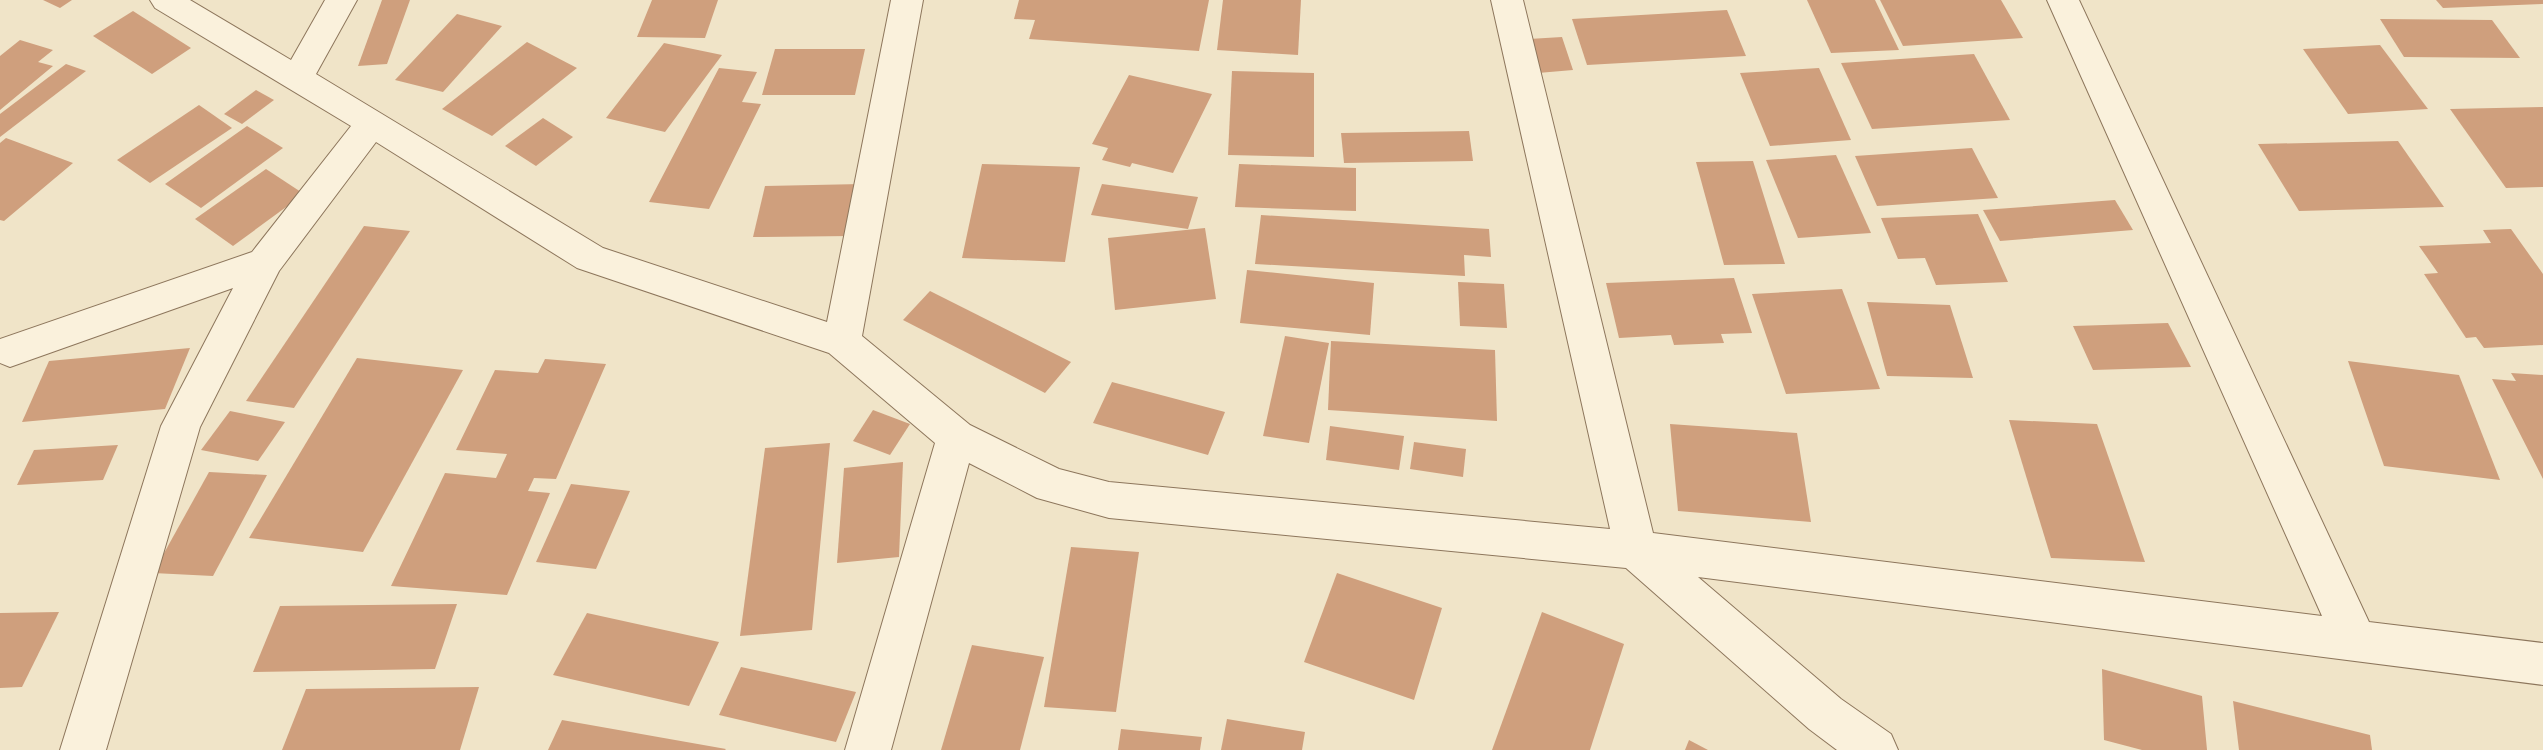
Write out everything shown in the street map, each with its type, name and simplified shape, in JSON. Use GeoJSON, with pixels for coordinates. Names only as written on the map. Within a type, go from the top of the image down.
{"type":"FeatureCollection","features":[{"type":"Feature","properties":{"kind":"street"},"geometry":{"type":"LineString","coordinates":[[166,0],[590,258],[842,342],[956,437],[1051,485],[1109,500],[1636,550],[2543,664]]}},
{"type":"Feature","properties":{"kind":"street"},"geometry":{"type":"LineString","coordinates":[[297,79],[341,0]]}},
{"type":"Feature","properties":{"kind":"street"},"geometry":{"type":"LineString","coordinates":[[842,342],[906,0]]}},
{"type":"Feature","properties":{"kind":"street"},"geometry":{"type":"LineString","coordinates":[[1507,0],[1636,550],[1825,714],[1875,750]]}},
{"type":"Feature","properties":{"kind":"street"},"geometry":{"type":"LineString","coordinates":[[2063,0],[2355,640]]}},
{"type":"Feature","properties":{"kind":"street"},"geometry":{"type":"LineString","coordinates":[[83,750],[181,426],[265,262],[372,123]]}},
{"type":"Feature","properties":{"kind":"street"},"geometry":{"type":"LineString","coordinates":[[10,351],[265,262]]}},
{"type":"Feature","properties":{"kind":"street"},"geometry":{"type":"LineString","coordinates":[[868,750],[956,437]]}},
{"type":"Feature","properties":{"kind":"building"},"geometry":{"type":"Polygon","coordinates":[[[43,0],[72,0],[60,8],[43,0]]]}},
{"type":"Feature","properties":{"kind":"building"},"geometry":{"type":"Polygon","coordinates":[[[382,0],[410,0],[387,64],[358,66],[382,0]]]}},
{"type":"Feature","properties":{"kind":"building"},"geometry":{"type":"Polygon","coordinates":[[[652,0],[718,0],[705,38],[637,37],[652,0]]]}},
{"type":"Feature","properties":{"kind":"building"},"geometry":{"type":"Polygon","coordinates":[[[1019,0],[1209,0],[1199,51],[1029,39],[1035,20],[1014,19],[1019,0]]]}},
{"type":"Feature","properties":{"kind":"building"},"geometry":{"type":"Polygon","coordinates":[[[1223,0],[1301,0],[1298,55],[1217,50],[1223,0]]]}},
{"type":"Feature","properties":{"kind":"building"},"geometry":{"type":"Polygon","coordinates":[[[1807,0],[1875,0],[1899,50],[1831,53],[1807,0]]]}},
{"type":"Feature","properties":{"kind":"building"},"geometry":{"type":"Polygon","coordinates":[[[1880,0],[2001,0],[2023,38],[1903,46],[1880,0]]]}},
{"type":"Feature","properties":{"kind":"building"},"geometry":{"type":"Polygon","coordinates":[[[2436,0],[2543,0],[2543,4],[2443,8],[2436,0]]]}},
{"type":"Feature","properties":{"kind":"building"},"geometry":{"type":"Polygon","coordinates":[[[1727,10],[1746,56],[1587,65],[1572,19],[1727,10]]]}},
{"type":"Feature","properties":{"kind":"building"},"geometry":{"type":"Polygon","coordinates":[[[133,11],[191,48],[152,74],[93,36],[133,11]]]}},
{"type":"Feature","properties":{"kind":"building"},"geometry":{"type":"Polygon","coordinates":[[[457,14],[502,26],[443,92],[395,80],[457,14]]]}},
{"type":"Feature","properties":{"kind":"building"},"geometry":{"type":"Polygon","coordinates":[[[2380,19],[2492,20],[2520,58],[2404,57],[2380,19]]]}},
{"type":"Feature","properties":{"kind":"building"},"geometry":{"type":"Polygon","coordinates":[[[1562,37],[1573,70],[1538,73],[1529,39],[1562,37]]]}},
{"type":"Feature","properties":{"kind":"building"},"geometry":{"type":"Polygon","coordinates":[[[20,40],[53,50],[38,62],[53,66],[0,110],[0,56],[20,40]]]}},
{"type":"Feature","properties":{"kind":"building"},"geometry":{"type":"Polygon","coordinates":[[[527,42],[577,68],[492,136],[442,109],[527,42]]]}},
{"type":"Feature","properties":{"kind":"building"},"geometry":{"type":"Polygon","coordinates":[[[664,43],[722,55],[665,132],[606,118],[664,43]]]}},
{"type":"Feature","properties":{"kind":"building"},"geometry":{"type":"Polygon","coordinates":[[[2380,45],[2428,109],[2348,114],[2303,49],[2380,45]]]}},
{"type":"Feature","properties":{"kind":"building"},"geometry":{"type":"Polygon","coordinates":[[[775,49],[865,49],[855,95],[762,95],[775,49]]]}},
{"type":"Feature","properties":{"kind":"building"},"geometry":{"type":"Polygon","coordinates":[[[1974,54],[2010,120],[1872,129],[1841,63],[1974,54]]]}},
{"type":"Feature","properties":{"kind":"building"},"geometry":{"type":"Polygon","coordinates":[[[66,64],[86,71],[0,137],[0,114],[66,64]]]}},
{"type":"Feature","properties":{"kind":"building"},"geometry":{"type":"Polygon","coordinates":[[[719,68],[757,72],[742,102],[761,104],[709,209],[649,202],[719,68]]]}},
{"type":"Feature","properties":{"kind":"building"},"geometry":{"type":"Polygon","coordinates":[[[1819,68],[1851,140],[1770,146],[1740,73],[1819,68]]]}},
{"type":"Feature","properties":{"kind":"building"},"geometry":{"type":"Polygon","coordinates":[[[1232,71],[1314,73],[1314,157],[1228,155],[1232,71]]]}},
{"type":"Feature","properties":{"kind":"building"},"geometry":{"type":"Polygon","coordinates":[[[1129,75],[1212,94],[1173,173],[1132,163],[1130,167],[1102,160],[1108,148],[1092,144],[1129,75]]]}},
{"type":"Feature","properties":{"kind":"building"},"geometry":{"type":"Polygon","coordinates":[[[256,90],[274,100],[242,124],[224,114],[256,90]]]}},
{"type":"Feature","properties":{"kind":"building"},"geometry":{"type":"Polygon","coordinates":[[[199,105],[232,128],[150,183],[117,160],[199,105]]]}},
{"type":"Feature","properties":{"kind":"building"},"geometry":{"type":"Polygon","coordinates":[[[2543,107],[2543,187],[2506,188],[2450,109],[2543,107]]]}},
{"type":"Feature","properties":{"kind":"building"},"geometry":{"type":"Polygon","coordinates":[[[543,118],[573,137],[536,166],[505,146],[543,118]]]}},
{"type":"Feature","properties":{"kind":"building"},"geometry":{"type":"Polygon","coordinates":[[[247,126],[283,148],[201,208],[165,184],[247,126]]]}},
{"type":"Feature","properties":{"kind":"building"},"geometry":{"type":"Polygon","coordinates":[[[1469,131],[1473,161],[1344,163],[1341,133],[1469,131]]]}},
{"type":"Feature","properties":{"kind":"building"},"geometry":{"type":"Polygon","coordinates":[[[6,138],[73,163],[4,221],[0,220],[0,143],[6,138]]]}},
{"type":"Feature","properties":{"kind":"building"},"geometry":{"type":"Polygon","coordinates":[[[2398,141],[2444,207],[2299,211],[2258,144],[2398,141]]]}},
{"type":"Feature","properties":{"kind":"building"},"geometry":{"type":"Polygon","coordinates":[[[1972,148],[1998,198],[1877,206],[1855,156],[1972,148]]]}},
{"type":"Feature","properties":{"kind":"building"},"geometry":{"type":"Polygon","coordinates":[[[1836,155],[1871,233],[1798,238],[1766,160],[1836,155]]]}},
{"type":"Feature","properties":{"kind":"building"},"geometry":{"type":"Polygon","coordinates":[[[1753,161],[1785,264],[1724,265],[1696,162],[1753,161]]]}},
{"type":"Feature","properties":{"kind":"building"},"geometry":{"type":"Polygon","coordinates":[[[982,164],[1080,167],[1065,262],[962,258],[982,164]]]}},
{"type":"Feature","properties":{"kind":"building"},"geometry":{"type":"Polygon","coordinates":[[[1239,164],[1356,168],[1356,211],[1235,207],[1239,164]]]}},
{"type":"Feature","properties":{"kind":"building"},"geometry":{"type":"Polygon","coordinates":[[[266,169],[304,194],[233,246],[195,219],[266,169]]]}},
{"type":"Feature","properties":{"kind":"building"},"geometry":{"type":"Polygon","coordinates":[[[862,184],[851,236],[753,237],[765,186],[862,184]]]}},
{"type":"Feature","properties":{"kind":"building"},"geometry":{"type":"Polygon","coordinates":[[[1102,184],[1198,197],[1188,229],[1091,215],[1102,184]]]}},
{"type":"Feature","properties":{"kind":"building"},"geometry":{"type":"Polygon","coordinates":[[[2115,200],[2133,230],[2000,241],[1983,210],[2115,200]]]}},
{"type":"Feature","properties":{"kind":"building"},"geometry":{"type":"Polygon","coordinates":[[[1978,214],[2008,282],[1936,285],[1925,258],[1898,259],[1881,218],[1978,214]]]}},
{"type":"Feature","properties":{"kind":"building"},"geometry":{"type":"Polygon","coordinates":[[[1261,215],[1489,229],[1491,257],[1464,255],[1465,276],[1255,264],[1261,215]]]}},
{"type":"Feature","properties":{"kind":"building"},"geometry":{"type":"Polygon","coordinates":[[[364,226],[410,231],[294,408],[246,401],[364,226]]]}},
{"type":"Feature","properties":{"kind":"building"},"geometry":{"type":"Polygon","coordinates":[[[1205,228],[1216,299],[1115,310],[1108,238],[1205,228]]]}},
{"type":"Feature","properties":{"kind":"building"},"geometry":{"type":"Polygon","coordinates":[[[2511,229],[2543,274],[2543,345],[2484,348],[2476,337],[2466,338],[2424,274],[2438,273],[2419,246],[2491,243],[2483,230],[2511,229]]]}},
{"type":"Feature","properties":{"kind":"building"},"geometry":{"type":"Polygon","coordinates":[[[1247,270],[1374,283],[1370,335],[1240,323],[1247,270]]]}},
{"type":"Feature","properties":{"kind":"building"},"geometry":{"type":"Polygon","coordinates":[[[1734,278],[1752,333],[1721,334],[1724,343],[1674,345],[1671,335],[1619,338],[1606,283],[1734,278]]]}},
{"type":"Feature","properties":{"kind":"building"},"geometry":{"type":"Polygon","coordinates":[[[1458,282],[1504,284],[1507,328],[1460,326],[1458,282]]]}},
{"type":"Feature","properties":{"kind":"building"},"geometry":{"type":"Polygon","coordinates":[[[1842,289],[1880,389],[1786,394],[1752,294],[1842,289]]]}},
{"type":"Feature","properties":{"kind":"building"},"geometry":{"type":"Polygon","coordinates":[[[930,291],[1071,362],[1045,393],[903,320],[930,291]]]}},
{"type":"Feature","properties":{"kind":"building"},"geometry":{"type":"Polygon","coordinates":[[[1867,302],[1950,305],[1973,378],[1887,376],[1867,302]]]}},
{"type":"Feature","properties":{"kind":"building"},"geometry":{"type":"Polygon","coordinates":[[[2168,323],[2191,367],[2093,370],[2073,326],[2168,323]]]}},
{"type":"Feature","properties":{"kind":"building"},"geometry":{"type":"Polygon","coordinates":[[[1285,336],[1329,343],[1309,443],[1263,436],[1285,336]]]}},
{"type":"Feature","properties":{"kind":"building"},"geometry":{"type":"Polygon","coordinates":[[[1331,341],[1495,350],[1497,421],[1328,410],[1331,341]]]}},
{"type":"Feature","properties":{"kind":"building"},"geometry":{"type":"Polygon","coordinates":[[[190,348],[165,409],[22,422],[49,361],[190,348]]]}},
{"type":"Feature","properties":{"kind":"building"},"geometry":{"type":"Polygon","coordinates":[[[357,358],[463,370],[363,552],[249,538],[357,358]]]}},
{"type":"Feature","properties":{"kind":"building"},"geometry":{"type":"Polygon","coordinates":[[[545,359],[606,364],[556,479],[534,478],[528,491],[550,493],[507,595],[391,586],[445,473],[496,478],[507,454],[456,450],[495,370],[538,373],[545,359]]]}},
{"type":"Feature","properties":{"kind":"building"},"geometry":{"type":"Polygon","coordinates":[[[2348,361],[2459,375],[2500,480],[2384,466],[2348,361]]]}},
{"type":"Feature","properties":{"kind":"building"},"geometry":{"type":"Polygon","coordinates":[[[2511,373],[2543,375],[2543,479],[2492,379],[2516,381],[2511,373]]]}},
{"type":"Feature","properties":{"kind":"building"},"geometry":{"type":"Polygon","coordinates":[[[1112,382],[1225,412],[1208,455],[1093,423],[1112,382]]]}},
{"type":"Feature","properties":{"kind":"building"},"geometry":{"type":"Polygon","coordinates":[[[873,410],[910,424],[890,455],[853,441],[873,410]]]}},
{"type":"Feature","properties":{"kind":"building"},"geometry":{"type":"Polygon","coordinates":[[[230,411],[285,422],[258,461],[201,450],[230,411]]]}},
{"type":"Feature","properties":{"kind":"building"},"geometry":{"type":"Polygon","coordinates":[[[2009,420],[2097,424],[2145,562],[2051,558],[2009,420]]]}},
{"type":"Feature","properties":{"kind":"building"},"geometry":{"type":"Polygon","coordinates":[[[1670,424],[1797,433],[1811,522],[1678,511],[1670,424]]]}},
{"type":"Feature","properties":{"kind":"building"},"geometry":{"type":"Polygon","coordinates":[[[1330,426],[1404,436],[1399,470],[1326,460],[1330,426]]]}},
{"type":"Feature","properties":{"kind":"building"},"geometry":{"type":"Polygon","coordinates":[[[1414,442],[1466,449],[1463,477],[1410,469],[1414,442]]]}},
{"type":"Feature","properties":{"kind":"building"},"geometry":{"type":"Polygon","coordinates":[[[830,443],[812,630],[740,636],[765,448],[830,443]]]}},
{"type":"Feature","properties":{"kind":"building"},"geometry":{"type":"Polygon","coordinates":[[[118,445],[103,480],[17,485],[34,450],[118,445]]]}},
{"type":"Feature","properties":{"kind":"building"},"geometry":{"type":"Polygon","coordinates":[[[903,462],[899,557],[837,563],[844,468],[903,462]]]}},
{"type":"Feature","properties":{"kind":"building"},"geometry":{"type":"Polygon","coordinates":[[[209,472],[267,475],[213,576],[153,573],[209,472]]]}},
{"type":"Feature","properties":{"kind":"building"},"geometry":{"type":"Polygon","coordinates":[[[571,484],[630,491],[596,569],[536,562],[571,484]]]}},
{"type":"Feature","properties":{"kind":"building"},"geometry":{"type":"Polygon","coordinates":[[[1071,547],[1139,552],[1116,712],[1044,707],[1071,547]]]}},
{"type":"Feature","properties":{"kind":"building"},"geometry":{"type":"Polygon","coordinates":[[[1337,573],[1442,608],[1414,700],[1304,662],[1337,573]]]}},
{"type":"Feature","properties":{"kind":"building"},"geometry":{"type":"Polygon","coordinates":[[[457,604],[435,669],[253,672],[280,606],[457,604]]]}},
{"type":"Feature","properties":{"kind":"building"},"geometry":{"type":"Polygon","coordinates":[[[59,612],[22,687],[0,688],[0,613],[59,612]]]}},
{"type":"Feature","properties":{"kind":"building"},"geometry":{"type":"Polygon","coordinates":[[[1542,612],[1624,644],[1590,750],[1492,750],[1542,612]]]}},
{"type":"Feature","properties":{"kind":"building"},"geometry":{"type":"Polygon","coordinates":[[[587,613],[719,642],[689,706],[553,675],[587,613]]]}},
{"type":"Feature","properties":{"kind":"building"},"geometry":{"type":"Polygon","coordinates":[[[972,645],[1044,657],[1020,750],[941,750],[972,645]]]}},
{"type":"Feature","properties":{"kind":"building"},"geometry":{"type":"Polygon","coordinates":[[[741,667],[856,692],[836,742],[719,715],[741,667]]]}},
{"type":"Feature","properties":{"kind":"building"},"geometry":{"type":"Polygon","coordinates":[[[2102,669],[2202,696],[2207,750],[2142,750],[2104,740],[2102,669]]]}},
{"type":"Feature","properties":{"kind":"building"},"geometry":{"type":"Polygon","coordinates":[[[479,687],[460,750],[282,750],[306,689],[479,687]]]}},
{"type":"Feature","properties":{"kind":"building"},"geometry":{"type":"Polygon","coordinates":[[[2233,701],[2370,735],[2372,750],[2239,750],[2233,701]]]}},
{"type":"Feature","properties":{"kind":"building"},"geometry":{"type":"Polygon","coordinates":[[[1227,719],[1305,732],[1302,750],[1221,750],[1227,719]]]}},
{"type":"Feature","properties":{"kind":"building"},"geometry":{"type":"Polygon","coordinates":[[[562,720],[726,749],[548,750],[562,720]]]}},
{"type":"Feature","properties":{"kind":"building"},"geometry":{"type":"Polygon","coordinates":[[[1121,729],[1202,737],[1200,750],[1118,750],[1121,729]]]}},
{"type":"Feature","properties":{"kind":"building"},"geometry":{"type":"Polygon","coordinates":[[[1689,740],[1708,750],[1685,750],[1689,740]]]}}]}
